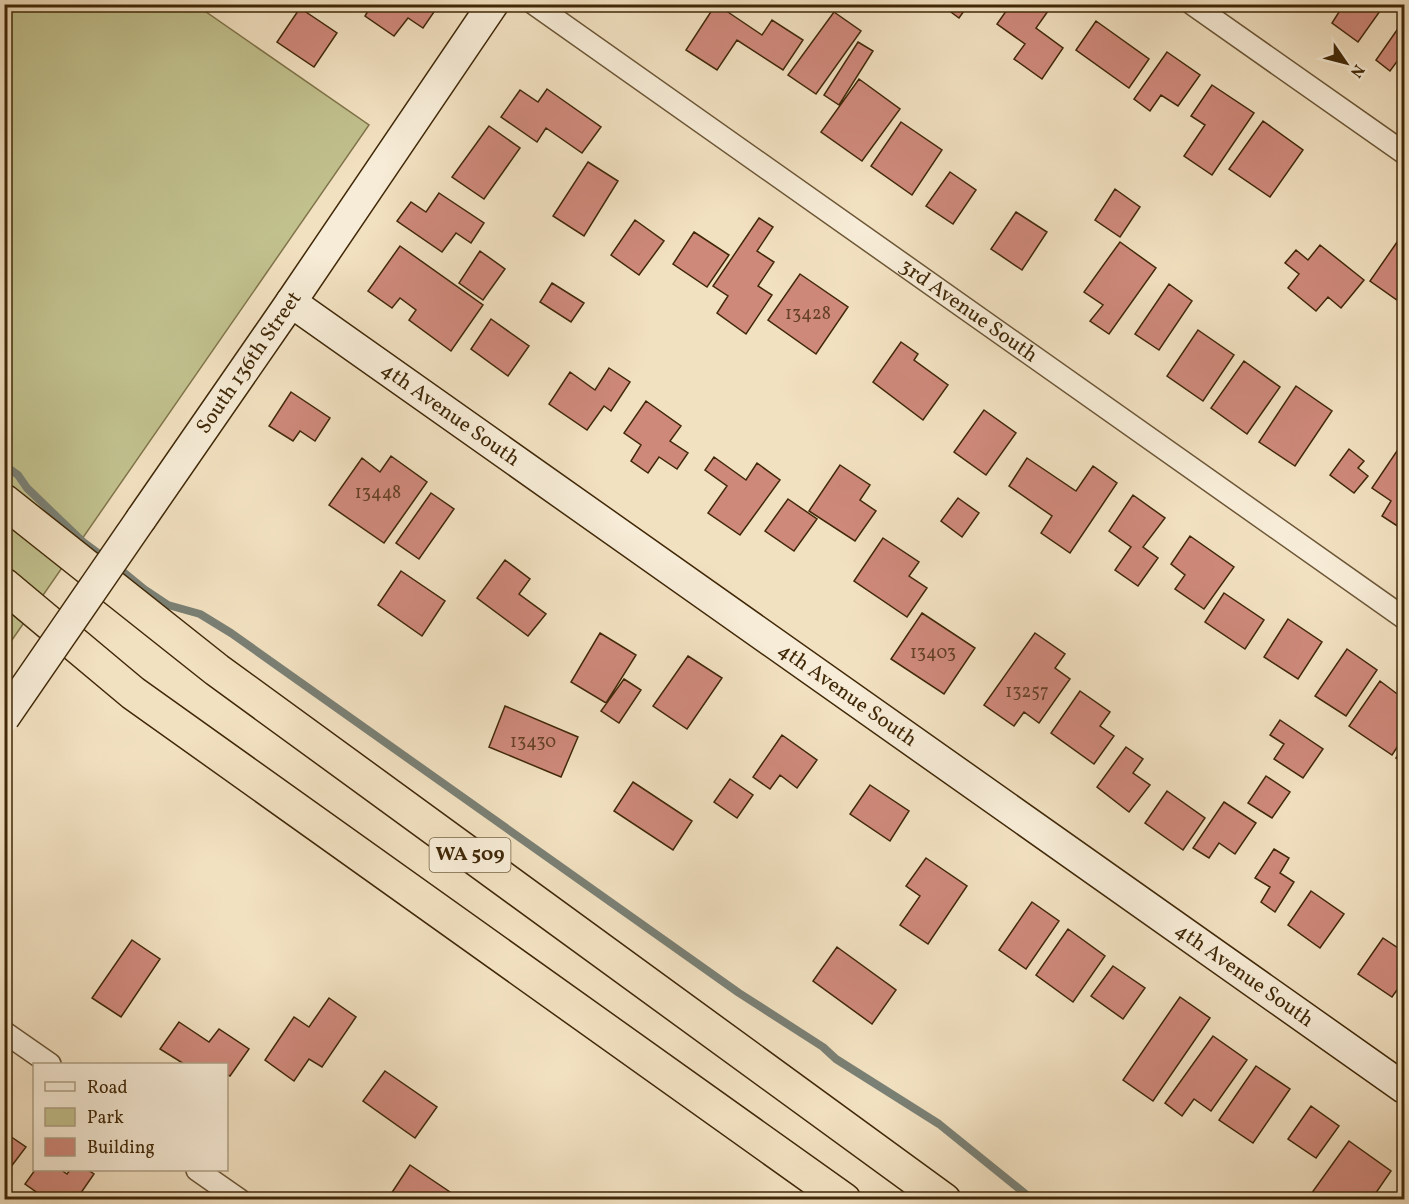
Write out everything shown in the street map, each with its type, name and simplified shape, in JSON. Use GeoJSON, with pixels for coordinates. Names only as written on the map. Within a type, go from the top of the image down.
{"type":"FeatureCollection","features":[{"type":"Feature","properties":{"kind":"highway","name":"WA 509"},"geometry":{"type":"LineString","coordinates":[[4,501],[217,670],[944,1200]]}},
{"type":"Feature","properties":{"kind":"highway","name":"WA 509"},"geometry":{"type":"LineString","coordinates":[[4,585],[133,693],[844,1200]]}},
{"type":"Feature","properties":{"kind":"street","name":"South 136th Street"},"geometry":{"type":"LineString","coordinates":[[4,718],[493,4]]}},
{"type":"Feature","properties":{"kind":"street","name":"3rd Avenue South"},"geometry":{"type":"LineString","coordinates":[[534,4],[1404,618]]}},
{"type":"Feature","properties":{"kind":"street"},"geometry":{"type":"LineString","coordinates":[[1192,4],[1404,153]]}},
{"type":"Feature","properties":{"kind":"street","name":"4th Avenue South"},"geometry":{"type":"LineString","coordinates":[[291,302],[1404,1088]]}},
{"type":"Feature","properties":{"kind":"street"},"geometry":{"type":"LineString","coordinates":[[4,1032],[47,1063]]}},
{"type":"Feature","properties":{"kind":"street"},"geometry":{"type":"LineString","coordinates":[[199,1171],[240,1200]]}},
{"type":"Feature","properties":{"kind":"green space"},"geometry":{"type":"Polygon","coordinates":[[[5,5],[196,5],[369,125],[5,650],[5,5]]]}},
{"type":"Feature","properties":{"kind":"building"},"geometry":{"type":"Polygon","coordinates":[[[372,4],[429,4],[436,9],[423,28],[408,18],[394,36],[365,16],[372,4]]]}},
{"type":"Feature","properties":{"kind":"building"},"geometry":{"type":"Polygon","coordinates":[[[716,4],[762,35],[772,20],[803,40],[783,70],[737,40],[717,70],[686,50],[716,4]]]}},
{"type":"Feature","properties":{"kind":"building"},"geometry":{"type":"Polygon","coordinates":[[[940,4],[969,4],[959,18],[940,4]]]}},
{"type":"Feature","properties":{"kind":"building"},"geometry":{"type":"Polygon","coordinates":[[[1011,4],[1053,4],[1036,28],[1063,48],[1042,79],[1014,59],[1025,44],[997,24],[1011,4]]]}},
{"type":"Feature","properties":{"kind":"building"},"geometry":{"type":"Polygon","coordinates":[[[1344,4],[1385,4],[1358,42],[1332,23],[1344,4]]]}},
{"type":"Feature","properties":{"kind":"building"},"geometry":{"type":"Polygon","coordinates":[[[300,8],[337,33],[314,67],[277,42],[300,8]]]}},
{"type":"Feature","properties":{"kind":"building"},"geometry":{"type":"Polygon","coordinates":[[[834,12],[861,31],[816,94],[788,75],[834,12]]]}},
{"type":"Feature","properties":{"kind":"building"},"geometry":{"type":"Polygon","coordinates":[[[1404,20],[1404,52],[1390,71],[1376,60],[1404,20]]]}},
{"type":"Feature","properties":{"kind":"building"},"geometry":{"type":"Polygon","coordinates":[[[1096,21],[1149,59],[1129,88],[1076,50],[1096,21]]]}},
{"type":"Feature","properties":{"kind":"building"},"geometry":{"type":"Polygon","coordinates":[[[858,42],[873,51],[839,105],[824,95],[858,42]]]}},
{"type":"Feature","properties":{"kind":"building"},"geometry":{"type":"Polygon","coordinates":[[[1167,52],[1200,75],[1178,106],[1161,95],[1150,111],[1134,99],[1167,52]]]}},
{"type":"Feature","properties":{"kind":"building"},"geometry":{"type":"Polygon","coordinates":[[[859,79],[900,109],[862,161],[821,132],[859,79]]]}},
{"type":"Feature","properties":{"kind":"building"},"geometry":{"type":"Polygon","coordinates":[[[1212,85],[1254,113],[1212,175],[1184,156],[1205,125],[1191,116],[1212,85]]]}},
{"type":"Feature","properties":{"kind":"building"},"geometry":{"type":"Polygon","coordinates":[[[547,89],[601,127],[582,153],[546,128],[537,142],[501,117],[520,90],[538,102],[547,89]]]}},
{"type":"Feature","properties":{"kind":"building"},"geometry":{"type":"Polygon","coordinates":[[[1263,121],[1303,150],[1270,197],[1229,169],[1263,121]]]}},
{"type":"Feature","properties":{"kind":"building"},"geometry":{"type":"Polygon","coordinates":[[[901,122],[942,150],[912,195],[871,166],[901,122]]]}},
{"type":"Feature","properties":{"kind":"building"},"geometry":{"type":"Polygon","coordinates":[[[489,126],[520,148],[484,199],[452,177],[489,126]]]}},
{"type":"Feature","properties":{"kind":"building"},"geometry":{"type":"Polygon","coordinates":[[[588,162],[618,181],[584,236],[553,216],[588,162]]]}},
{"type":"Feature","properties":{"kind":"building"},"geometry":{"type":"Polygon","coordinates":[[[950,172],[976,190],[953,224],[926,206],[950,172]]]}},
{"type":"Feature","properties":{"kind":"building"},"geometry":{"type":"Polygon","coordinates":[[[1115,189],[1140,207],[1120,237],[1095,220],[1115,189]]]}},
{"type":"Feature","properties":{"kind":"building"},"geometry":{"type":"Polygon","coordinates":[[[439,193],[484,223],[471,243],[456,233],[442,252],[397,221],[411,202],[426,212],[439,193]]]}},
{"type":"Feature","properties":{"kind":"building"},"geometry":{"type":"Polygon","coordinates":[[[1016,212],[1047,232],[1022,270],[991,249],[1016,212]]]}},
{"type":"Feature","properties":{"kind":"building"},"geometry":{"type":"Polygon","coordinates":[[[759,218],[773,227],[757,251],[774,262],[758,286],[772,295],[746,334],[717,313],[728,296],[713,286],[759,218]]]}},
{"type":"Feature","properties":{"kind":"building"},"geometry":{"type":"Polygon","coordinates":[[[635,220],[664,241],[639,275],[611,255],[635,220]]]}},
{"type":"Feature","properties":{"kind":"building"},"geometry":{"type":"Polygon","coordinates":[[[694,232],[729,255],[707,287],[673,264],[694,232]]]}},
{"type":"Feature","properties":{"kind":"building"},"geometry":{"type":"Polygon","coordinates":[[[1402,235],[1404,237],[1404,305],[1370,281],[1402,235]]]}},
{"type":"Feature","properties":{"kind":"building"},"geometry":{"type":"Polygon","coordinates":[[[1120,242],[1156,268],[1109,334],[1090,321],[1103,305],[1084,292],[1120,242]]]}},
{"type":"Feature","properties":{"kind":"building"},"geometry":{"type":"Polygon","coordinates":[[[1320,245],[1364,280],[1341,308],[1328,297],[1316,311],[1288,288],[1299,274],[1285,263],[1296,250],[1308,260],[1320,245]]]}},
{"type":"Feature","properties":{"kind":"building"},"geometry":{"type":"Polygon","coordinates":[[[400,246],[483,305],[451,351],[409,320],[416,310],[400,298],[392,308],[368,291],[400,246]]]}},
{"type":"Feature","properties":{"kind":"building"},"geometry":{"type":"Polygon","coordinates":[[[480,251],[505,269],[483,300],[459,283],[480,251]]]}},
{"type":"Feature","properties":{"kind":"building"},"geometry":{"type":"Polygon","coordinates":[[[800,274],[848,307],[816,354],[768,320],[800,274]]]}},
{"type":"Feature","properties":{"kind":"building"},"geometry":{"type":"Polygon","coordinates":[[[552,283],[584,303],[571,322],[540,302],[552,283]]]}},
{"type":"Feature","properties":{"kind":"building"},"geometry":{"type":"Polygon","coordinates":[[[1169,284],[1192,301],[1159,350],[1135,334],[1169,284]]]}},
{"type":"Feature","properties":{"kind":"building"},"geometry":{"type":"Polygon","coordinates":[[[491,319],[529,346],[508,376],[471,349],[491,319]]]}},
{"type":"Feature","properties":{"kind":"building"},"geometry":{"type":"Polygon","coordinates":[[[1198,330],[1234,355],[1203,401],[1167,376],[1198,330]]]}},
{"type":"Feature","properties":{"kind":"building"},"geometry":{"type":"Polygon","coordinates":[[[901,342],[918,354],[914,360],[948,385],[923,420],[873,382],[901,342]]]}},
{"type":"Feature","properties":{"kind":"building"},"geometry":{"type":"Polygon","coordinates":[[[1244,361],[1280,387],[1247,434],[1211,408],[1244,361]]]}},
{"type":"Feature","properties":{"kind":"building"},"geometry":{"type":"Polygon","coordinates":[[[609,368],[630,382],[611,411],[604,406],[587,430],[549,404],[570,372],[595,390],[609,368]]]}},
{"type":"Feature","properties":{"kind":"building"},"geometry":{"type":"Polygon","coordinates":[[[1296,386],[1332,411],[1295,466],[1259,442],[1296,386]]]}},
{"type":"Feature","properties":{"kind":"building"},"geometry":{"type":"Polygon","coordinates":[[[291,392],[330,418],[315,441],[300,431],[293,441],[269,426],[291,392]]]}},
{"type":"Feature","properties":{"kind":"building"},"geometry":{"type":"Polygon","coordinates":[[[646,401],[681,426],[670,441],[688,453],[677,469],[659,457],[648,473],[631,461],[641,445],[624,433],[646,401]]]}},
{"type":"Feature","properties":{"kind":"building"},"geometry":{"type":"Polygon","coordinates":[[[984,410],[1016,433],[986,475],[954,452],[984,410]]]}},
{"type":"Feature","properties":{"kind":"building"},"geometry":{"type":"Polygon","coordinates":[[[1401,445],[1404,447],[1404,524],[1402,529],[1382,516],[1391,501],[1372,488],[1401,445]]]}},
{"type":"Feature","properties":{"kind":"building"},"geometry":{"type":"Polygon","coordinates":[[[1349,449],[1364,461],[1358,468],[1368,476],[1354,493],[1330,475],[1349,449]]]}},
{"type":"Feature","properties":{"kind":"building"},"geometry":{"type":"Polygon","coordinates":[[[391,456],[427,482],[384,543],[329,505],[362,458],[380,472],[391,456]]]}},
{"type":"Feature","properties":{"kind":"building"},"geometry":{"type":"Polygon","coordinates":[[[714,457],[746,480],[757,463],[780,480],[740,535],[708,513],[727,486],[705,470],[714,457]]]}},
{"type":"Feature","properties":{"kind":"building"},"geometry":{"type":"Polygon","coordinates":[[[1027,458],[1076,491],[1093,466],[1117,483],[1070,553],[1041,533],[1052,516],[1009,486],[1027,458]]]}},
{"type":"Feature","properties":{"kind":"building"},"geometry":{"type":"Polygon","coordinates":[[[840,465],[870,485],[860,500],[876,511],[855,541],[809,511],[840,465]]]}},
{"type":"Feature","properties":{"kind":"building"},"geometry":{"type":"Polygon","coordinates":[[[431,493],[454,509],[419,559],[396,543],[431,493]]]}},
{"type":"Feature","properties":{"kind":"building"},"geometry":{"type":"Polygon","coordinates":[[[1133,495],[1165,518],[1143,547],[1158,558],[1138,586],[1115,570],[1131,547],[1109,531],[1133,495]]]}},
{"type":"Feature","properties":{"kind":"building"},"geometry":{"type":"Polygon","coordinates":[[[958,498],[979,513],[962,537],[941,521],[958,498]]]}},
{"type":"Feature","properties":{"kind":"building"},"geometry":{"type":"Polygon","coordinates":[[[788,499],[817,519],[794,551],[765,531],[788,499]]]}},
{"type":"Feature","properties":{"kind":"building"},"geometry":{"type":"Polygon","coordinates":[[[1190,536],[1234,567],[1204,609],[1175,589],[1185,575],[1171,564],[1190,536]]]}},
{"type":"Feature","properties":{"kind":"building"},"geometry":{"type":"Polygon","coordinates":[[[883,538],[919,562],[909,576],[927,588],[907,617],[854,581],[883,538]]]}},
{"type":"Feature","properties":{"kind":"building"},"geometry":{"type":"Polygon","coordinates":[[[505,560],[530,579],[519,594],[546,614],[528,636],[477,598],[505,560]]]}},
{"type":"Feature","properties":{"kind":"building"},"geometry":{"type":"Polygon","coordinates":[[[401,571],[445,601],[422,636],[378,605],[401,571]]]}},
{"type":"Feature","properties":{"kind":"building"},"geometry":{"type":"Polygon","coordinates":[[[1224,593],[1264,620],[1245,649],[1205,622],[1224,593]]]}},
{"type":"Feature","properties":{"kind":"building"},"geometry":{"type":"Polygon","coordinates":[[[922,613],[975,648],[944,694],[891,659],[922,613]]]}},
{"type":"Feature","properties":{"kind":"building"},"geometry":{"type":"Polygon","coordinates":[[[1288,619],[1322,642],[1298,679],[1264,657],[1288,619]]]}},
{"type":"Feature","properties":{"kind":"building"},"geometry":{"type":"Polygon","coordinates":[[[600,633],[636,655],[606,703],[571,682],[600,633]]]}},
{"type":"Feature","properties":{"kind":"building"},"geometry":{"type":"Polygon","coordinates":[[[1035,633],[1065,654],[1055,668],[1070,679],[1039,723],[1024,712],[1014,726],[984,705],[1035,633]]]}},
{"type":"Feature","properties":{"kind":"building"},"geometry":{"type":"Polygon","coordinates":[[[1347,649],[1377,670],[1346,716],[1315,696],[1347,649]]]}},
{"type":"Feature","properties":{"kind":"building"},"geometry":{"type":"Polygon","coordinates":[[[688,656],[722,678],[687,729],[653,706],[688,656]]]}},
{"type":"Feature","properties":{"kind":"building"},"geometry":{"type":"Polygon","coordinates":[[[624,679],[641,690],[619,723],[601,711],[624,679]]]}},
{"type":"Feature","properties":{"kind":"building"},"geometry":{"type":"Polygon","coordinates":[[[1380,681],[1404,699],[1404,737],[1392,755],[1349,726],[1380,681]]]}},
{"type":"Feature","properties":{"kind":"building"},"geometry":{"type":"Polygon","coordinates":[[[1080,691],[1110,712],[1100,726],[1114,736],[1094,764],[1051,733],[1080,691]]]}},
{"type":"Feature","properties":{"kind":"building"},"geometry":{"type":"Polygon","coordinates":[[[505,706],[578,737],[561,777],[489,747],[505,706]]]}},
{"type":"Feature","properties":{"kind":"building"},"geometry":{"type":"Polygon","coordinates":[[[1280,720],[1323,749],[1303,778],[1274,759],[1284,744],[1270,735],[1280,720]]]}},
{"type":"Feature","properties":{"kind":"building"},"geometry":{"type":"Polygon","coordinates":[[[782,735],[817,760],[797,788],[780,775],[770,789],[753,777],[782,735]]]}},
{"type":"Feature","properties":{"kind":"building"},"geometry":{"type":"Polygon","coordinates":[[[1404,745],[1404,764],[1396,758],[1404,745]]]}},
{"type":"Feature","properties":{"kind":"building"},"geometry":{"type":"Polygon","coordinates":[[[1126,747],[1143,759],[1133,773],[1150,785],[1129,812],[1097,787],[1126,747]]]}},
{"type":"Feature","properties":{"kind":"building"},"geometry":{"type":"Polygon","coordinates":[[[1266,776],[1290,792],[1272,818],[1248,803],[1266,776]]]}},
{"type":"Feature","properties":{"kind":"building"},"geometry":{"type":"Polygon","coordinates":[[[730,779],[753,795],[737,818],[714,802],[730,779]]]}},
{"type":"Feature","properties":{"kind":"building"},"geometry":{"type":"Polygon","coordinates":[[[633,782],[692,821],[673,850],[614,811],[633,782]]]}},
{"type":"Feature","properties":{"kind":"building"},"geometry":{"type":"Polygon","coordinates":[[[870,785],[909,811],[890,841],[850,814],[870,785]]]}},
{"type":"Feature","properties":{"kind":"building"},"geometry":{"type":"Polygon","coordinates":[[[1167,791],[1205,818],[1183,850],[1145,823],[1167,791]]]}},
{"type":"Feature","properties":{"kind":"building"},"geometry":{"type":"Polygon","coordinates":[[[1224,802],[1256,823],[1235,854],[1219,843],[1209,858],[1193,848],[1224,802]]]}},
{"type":"Feature","properties":{"kind":"building"},"geometry":{"type":"Polygon","coordinates":[[[1274,849],[1289,858],[1280,873],[1294,882],[1275,912],[1261,902],[1270,887],[1255,878],[1274,849]]]}},
{"type":"Feature","properties":{"kind":"building"},"geometry":{"type":"Polygon","coordinates":[[[926,858],[967,886],[928,944],[900,925],[920,896],[906,886],[926,858]]]}},
{"type":"Feature","properties":{"kind":"building"},"geometry":{"type":"Polygon","coordinates":[[[1311,891],[1344,914],[1320,948],[1288,925],[1311,891]]]}},
{"type":"Feature","properties":{"kind":"building"},"geometry":{"type":"Polygon","coordinates":[[[1032,902],[1059,921],[1026,969],[999,950],[1032,902]]]}},
{"type":"Feature","properties":{"kind":"building"},"geometry":{"type":"Polygon","coordinates":[[[1068,929],[1105,956],[1073,1002],[1036,975],[1068,929]]]}},
{"type":"Feature","properties":{"kind":"building"},"geometry":{"type":"Polygon","coordinates":[[[1383,938],[1404,952],[1404,980],[1392,997],[1358,974],[1383,938]]]}},
{"type":"Feature","properties":{"kind":"building"},"geometry":{"type":"Polygon","coordinates":[[[132,940],[160,959],[121,1017],[92,998],[132,940]]]}},
{"type":"Feature","properties":{"kind":"building"},"geometry":{"type":"Polygon","coordinates":[[[837,947],[896,990],[872,1024],[813,981],[837,947]]]}},
{"type":"Feature","properties":{"kind":"building"},"geometry":{"type":"Polygon","coordinates":[[[1113,966],[1145,988],[1123,1019],[1091,996],[1113,966]]]}},
{"type":"Feature","properties":{"kind":"building"},"geometry":{"type":"Polygon","coordinates":[[[1180,997],[1210,1018],[1153,1101],[1123,1080],[1180,997]]]}},
{"type":"Feature","properties":{"kind":"building"},"geometry":{"type":"Polygon","coordinates":[[[329,998],[356,1017],[322,1067],[309,1059],[294,1081],[265,1060],[294,1017],[309,1027],[329,998]]]}},
{"type":"Feature","properties":{"kind":"building"},"geometry":{"type":"Polygon","coordinates":[[[179,1022],[209,1042],[219,1029],[249,1049],[230,1076],[228,1075],[228,1063],[182,1063],[160,1049],[179,1022]]]}},
{"type":"Feature","properties":{"kind":"building"},"geometry":{"type":"Polygon","coordinates":[[[1213,1036],[1247,1060],[1211,1111],[1194,1099],[1182,1116],[1165,1103],[1213,1036]]]}},
{"type":"Feature","properties":{"kind":"building"},"geometry":{"type":"Polygon","coordinates":[[[1256,1066],[1290,1089],[1253,1143],[1219,1120],[1256,1066]]]}},
{"type":"Feature","properties":{"kind":"building"},"geometry":{"type":"Polygon","coordinates":[[[385,1071],[437,1107],[415,1138],[363,1101],[385,1071]]]}},
{"type":"Feature","properties":{"kind":"building"},"geometry":{"type":"Polygon","coordinates":[[[1311,1106],[1339,1126],[1316,1158],[1288,1139],[1311,1106]]]}},
{"type":"Feature","properties":{"kind":"building"},"geometry":{"type":"Polygon","coordinates":[[[4,1132],[26,1147],[4,1176],[4,1132]]]}},
{"type":"Feature","properties":{"kind":"building"},"geometry":{"type":"Polygon","coordinates":[[[1349,1141],[1391,1171],[1371,1200],[1319,1200],[1311,1194],[1349,1141]]]}},
{"type":"Feature","properties":{"kind":"building"},"geometry":{"type":"Polygon","coordinates":[[[410,1165],[450,1192],[446,1200],[392,1200],[389,1197],[410,1165]]]}},
{"type":"Feature","properties":{"kind":"building"},"geometry":{"type":"Polygon","coordinates":[[[34,1171],[62,1171],[67,1174],[69,1171],[90,1171],[94,1174],[76,1200],[34,1200],[39,1194],[25,1184],[34,1171]]]}},
{"type":"Feature","properties":{"kind":"waterway"},"geometry":{"type":"LineString","coordinates":[[4,465],[18,475],[27,488],[83,542],[106,559]]}},
{"type":"Feature","properties":{"kind":"waterway"},"geometry":{"type":"LineString","coordinates":[[116,566],[168,605],[200,614],[231,633],[739,993],[823,1047],[836,1059],[939,1124],[1033,1200]]}}]}
